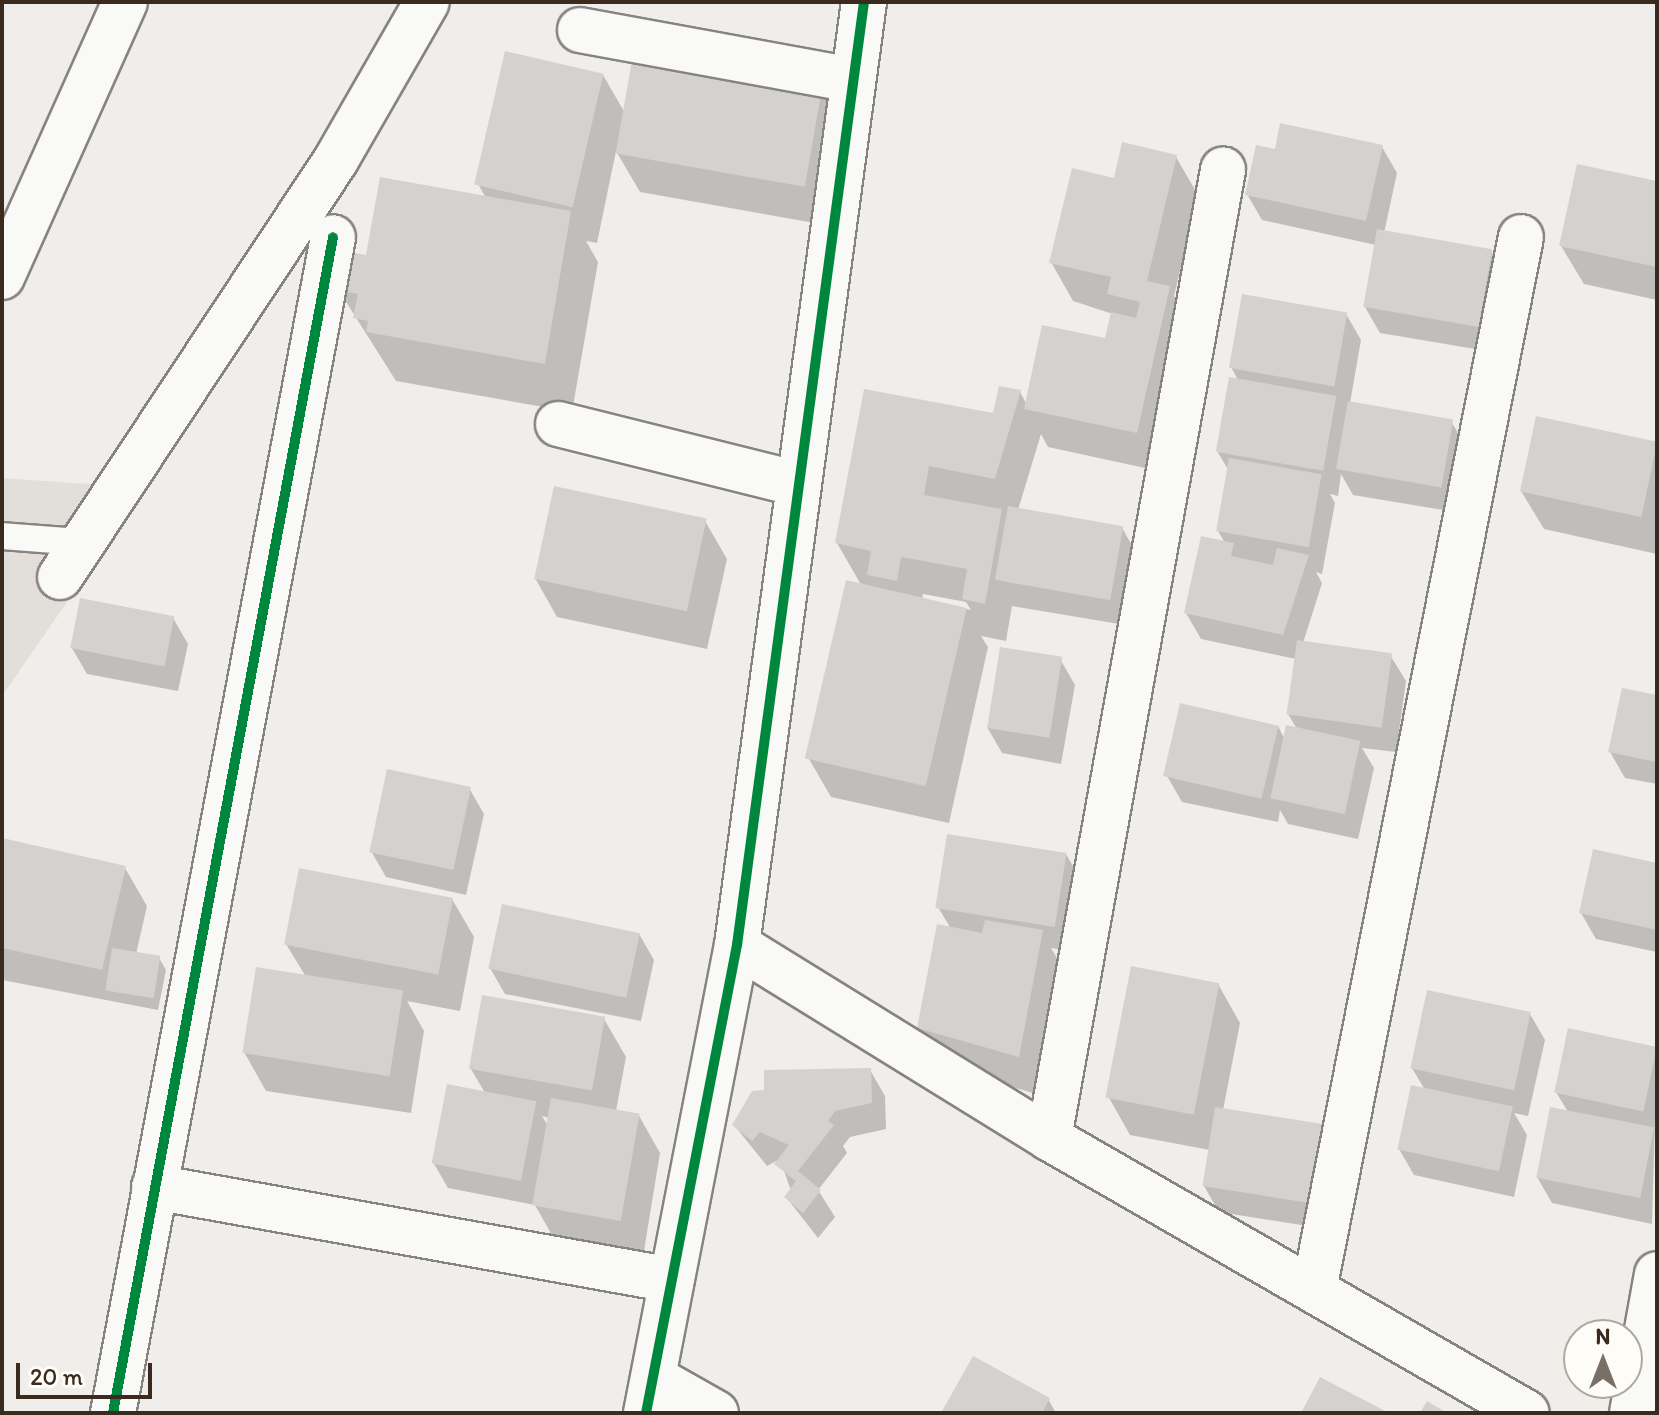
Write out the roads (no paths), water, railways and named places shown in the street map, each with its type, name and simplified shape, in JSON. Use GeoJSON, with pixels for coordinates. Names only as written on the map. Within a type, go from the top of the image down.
{"type":"FeatureCollection","features":[{"type":"Feature","properties":{"kind":"street"},"geometry":{"type":"LineString","coordinates":[[2,277],[125,2]]}},
{"type":"Feature","properties":{"kind":"street"},"geometry":{"type":"LineString","coordinates":[[70,559],[336,160],[427,2]]}},
{"type":"Feature","properties":{"kind":"street"},"geometry":{"type":"LineString","coordinates":[[716,1413],[650,1396],[737,945],[864,2]]}},
{"type":"Feature","properties":{"kind":"street"},"geometry":{"type":"LineString","coordinates":[[580,30],[852,80]]}},
{"type":"Feature","properties":{"kind":"street"},"geometry":{"type":"LineString","coordinates":[[1049,1138],[1223,170]]}},
{"type":"Feature","properties":{"kind":"street"},"geometry":{"type":"LineString","coordinates":[[113,1413],[333,237]]}},
{"type":"Feature","properties":{"kind":"street"},"geometry":{"type":"LineString","coordinates":[[1314,1290],[1521,237]]}},
{"type":"Feature","properties":{"kind":"street"},"geometry":{"type":"LineString","coordinates":[[558,424],[798,484]]}},
{"type":"Feature","properties":{"kind":"street"},"geometry":{"type":"LineString","coordinates":[[737,945],[1049,1138],[1527,1413]]}},
{"type":"Feature","properties":{"kind":"street"},"geometry":{"type":"LineString","coordinates":[[154,1187],[672,1280]]}},
{"type":"Feature","properties":{"kind":"street"},"geometry":{"type":"LineString","coordinates":[[1632,1413],[1657,1274]]}},
{"type":"Feature","properties":{"kind":"lane"},"geometry":{"type":"LineString","coordinates":[[2,536],[70,559]]}}]}
